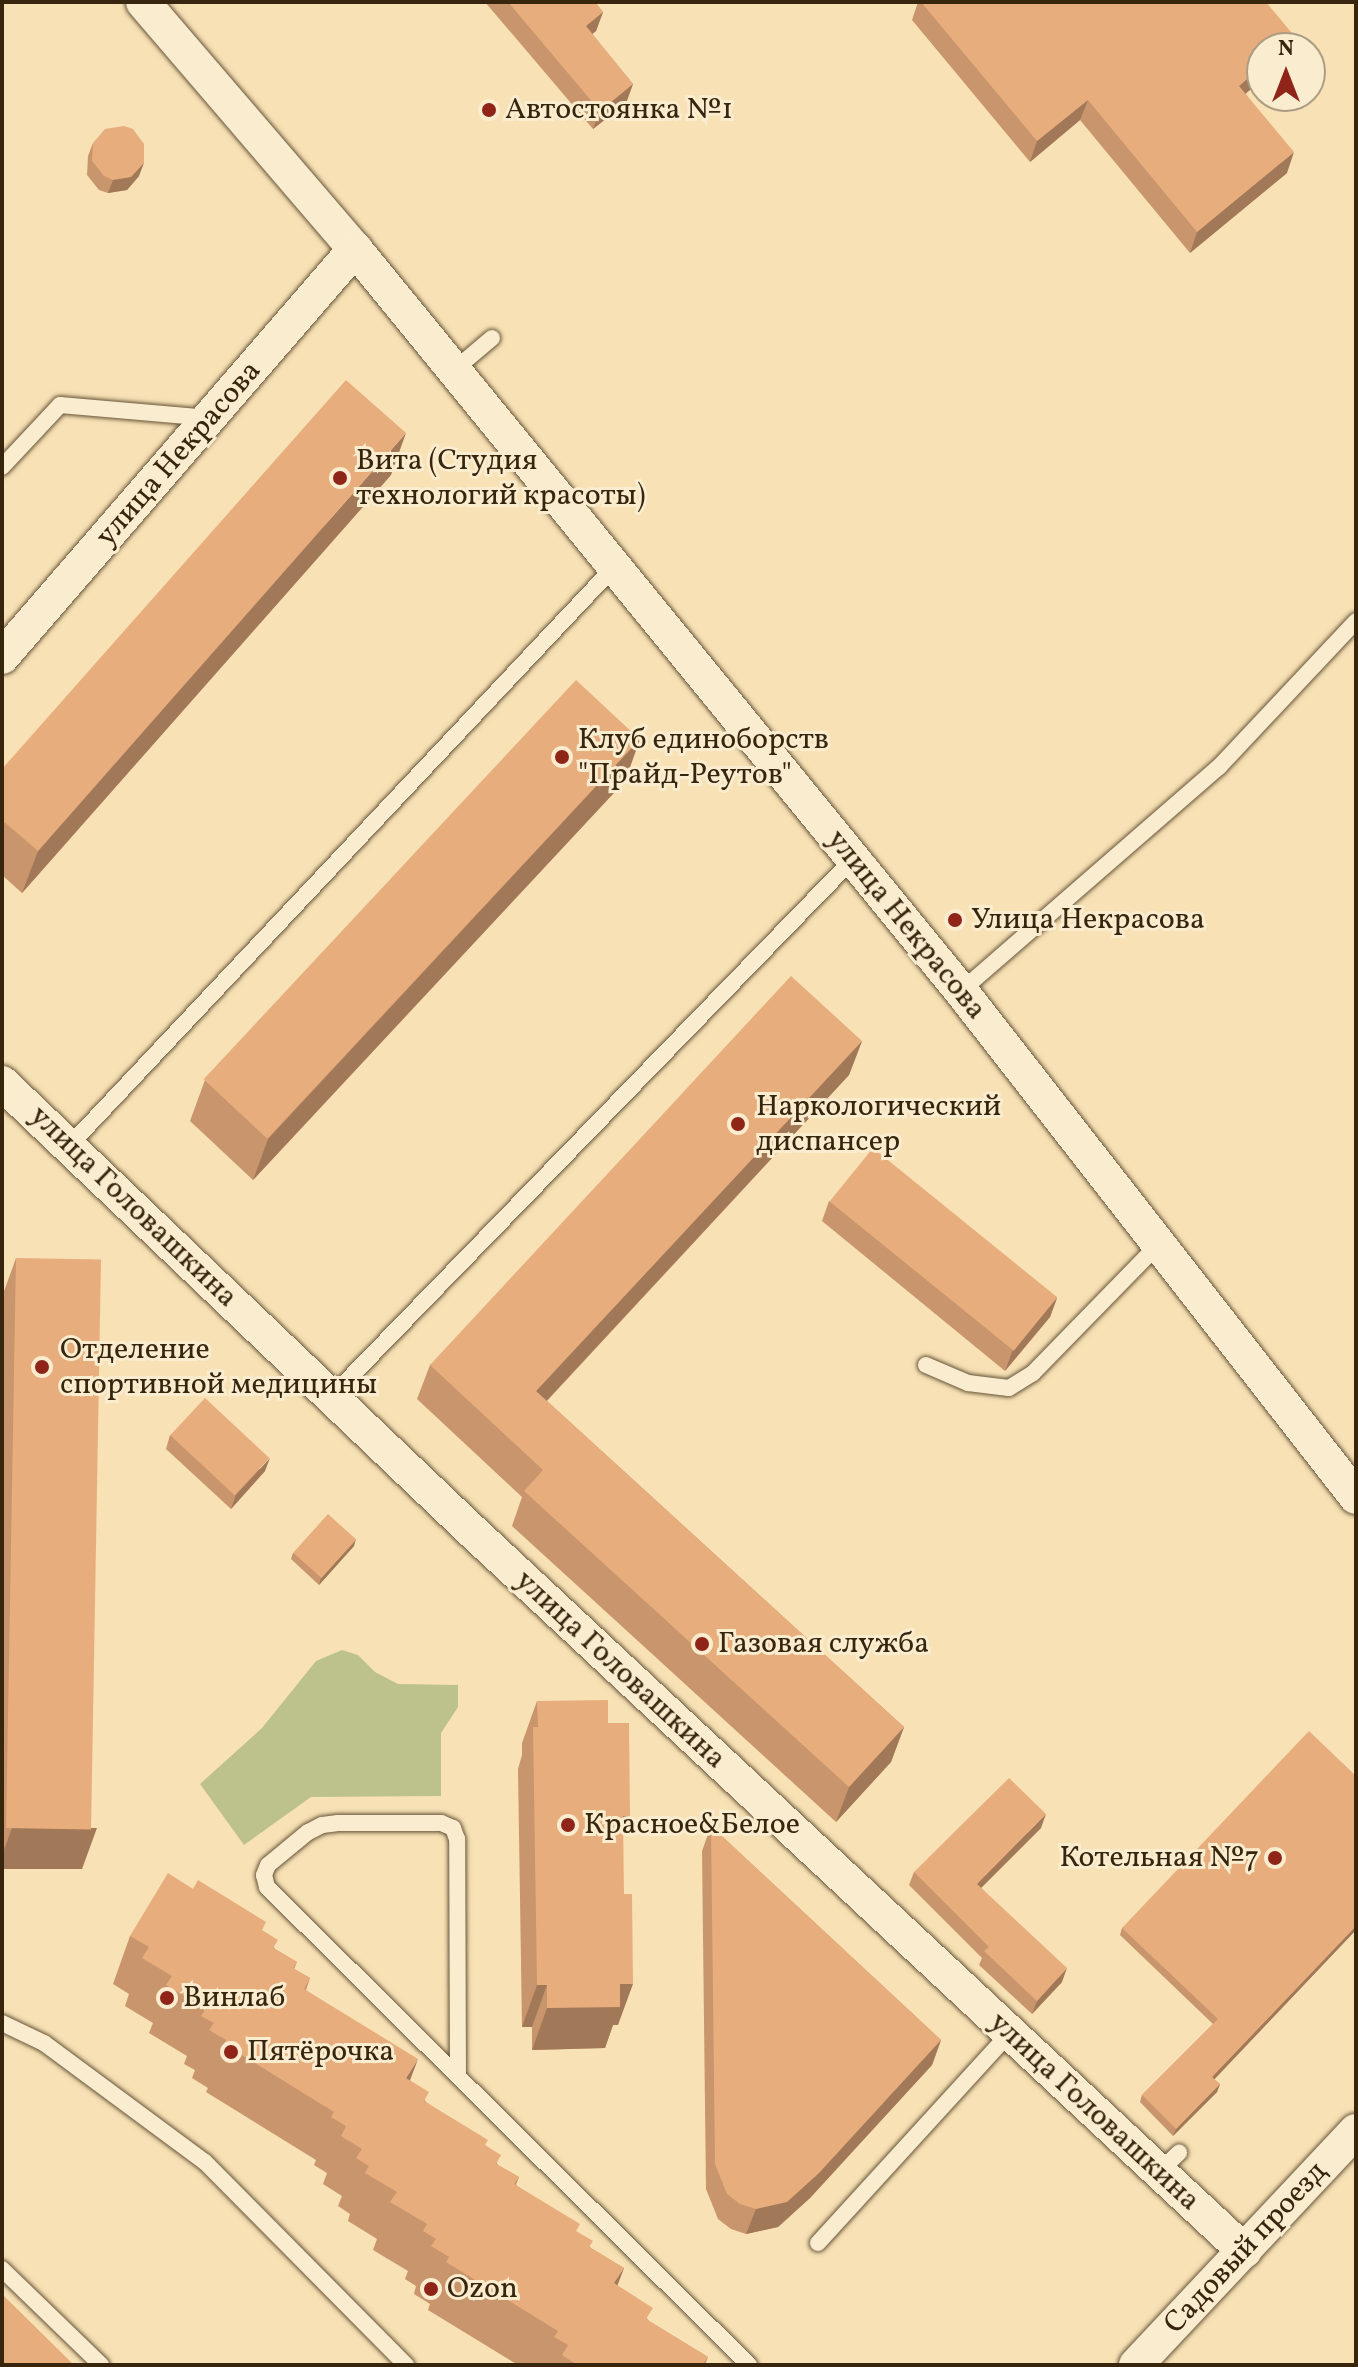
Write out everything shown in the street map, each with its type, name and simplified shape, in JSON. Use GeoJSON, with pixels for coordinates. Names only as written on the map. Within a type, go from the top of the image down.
{"type":"FeatureCollection","features":[{"type":"Feature","properties":{"kind":"street","name":"улица Некрасова"},"geometry":{"type":"LineString","coordinates":[[143,2],[355,249],[961,991],[1356,1497]]}},
{"type":"Feature","properties":{"kind":"street","name":"улица Некрасова"},"geometry":{"type":"LineString","coordinates":[[2,657],[355,249]]}},
{"type":"Feature","properties":{"kind":"street","name":"улица Головашкина"},"geometry":{"type":"LineString","coordinates":[[2,1083],[331,1397],[1010,2033],[1169,2163],[1244,2251]]}},
{"type":"Feature","properties":{"kind":"street","name":"Садовый проезд"},"geometry":{"type":"LineString","coordinates":[[1136,2365],[1356,2131]]}},
{"type":"Feature","properties":{"kind":"lane"},"geometry":{"type":"LineString","coordinates":[[453,371],[492,338]]}},
{"type":"Feature","properties":{"kind":"lane"},"geometry":{"type":"LineString","coordinates":[[2,467],[60,405],[211,418]]}},
{"type":"Feature","properties":{"kind":"lane"},"geometry":{"type":"LineString","coordinates":[[69,1146],[614,567]]}},
{"type":"Feature","properties":{"kind":"lane"},"geometry":{"type":"LineString","coordinates":[[961,991],[1219,767],[1356,621]]}},
{"type":"Feature","properties":{"kind":"lane"},"geometry":{"type":"LineString","coordinates":[[331,1397],[853,859]]}},
{"type":"Feature","properties":{"kind":"lane"},"geometry":{"type":"LineString","coordinates":[[926,1365],[968,1383],[1009,1388],[1033,1373],[1159,1244]]}},
{"type":"Feature","properties":{"kind":"lane"},"geometry":{"type":"LineString","coordinates":[[458,2076],[457,1839],[453,1828],[441,1823],[338,1823],[322,1825],[308,1832],[268,1865],[264,1875],[267,1887],[749,2365]]}},
{"type":"Feature","properties":{"kind":"lane"},"geometry":{"type":"LineString","coordinates":[[2,2023],[44,2043],[205,2162],[406,2365]]}},
{"type":"Feature","properties":{"kind":"lane"},"geometry":{"type":"LineString","coordinates":[[818,2243],[1010,2033]]}},
{"type":"Feature","properties":{"kind":"lane"},"geometry":{"type":"LineString","coordinates":[[2,2269],[101,2365]]}},
{"type":"Feature","properties":{"kind":"green space"},"geometry":{"type":"Polygon","coordinates":[[[342,1650],[358,1655],[375,1672],[398,1684],[458,1685],[458,1707],[441,1733],[441,1796],[311,1797],[244,1845],[200,1784],[262,1728],[316,1661],[342,1650]]]}},
{"type":"Feature","properties":{"kind":"building"},"geometry":{"type":"Polygon","coordinates":[[[508,2],[595,2],[603,12],[586,26],[633,84],[600,111],[508,2]]]}},
{"type":"Feature","properties":{"kind":"building"},"geometry":{"type":"Polygon","coordinates":[[[921,2],[1266,2],[1291,32],[1246,32],[1246,80],[1239,86],[1246,94],[1246,112],[1261,112],[1294,152],[1197,232],[1088,100],[1037,141],[921,2]]]}},
{"type":"Feature","properties":{"kind":"building"},"geometry":{"type":"Polygon","coordinates":[[[124,126],[133,129],[144,144],[144,163],[131,177],[113,180],[104,176],[92,161],[93,143],[105,129],[124,126]]]}},
{"type":"Feature","properties":{"kind":"building"},"geometry":{"type":"Polygon","coordinates":[[[346,380],[406,433],[38,851],[2,820],[2,769],[346,380]]]}},
{"type":"Feature","properties":{"kind":"building"},"geometry":{"type":"Polygon","coordinates":[[[576,680],[640,739],[267,1139],[204,1079],[576,680]]]}},
{"type":"Feature","properties":{"kind":"building"},"geometry":{"type":"Polygon","coordinates":[[[791,976],[862,1041],[536,1391],[904,1727],[849,1787],[524,1491],[543,1470],[430,1365],[791,976]]]}},
{"type":"Feature","properties":{"kind":"building"},"geometry":{"type":"Polygon","coordinates":[[[873,1148],[1057,1297],[1014,1351],[830,1202],[873,1148]]]}},
{"type":"Feature","properties":{"kind":"building"},"geometry":{"type":"Polygon","coordinates":[[[16,1258],[101,1259],[91,1829],[6,1828],[16,1258]]]}},
{"type":"Feature","properties":{"kind":"building"},"geometry":{"type":"Polygon","coordinates":[[[205,1398],[269,1458],[235,1495],[170,1435],[205,1398]]]}},
{"type":"Feature","properties":{"kind":"building"},"geometry":{"type":"Polygon","coordinates":[[[328,1514],[356,1539],[321,1578],[293,1553],[328,1514]]]}},
{"type":"Feature","properties":{"kind":"building"},"geometry":{"type":"Polygon","coordinates":[[[608,1700],[608,1723],[629,1723],[630,1816],[623,1816],[624,1894],[632,1894],[633,1984],[620,1984],[620,2007],[547,2008],[547,1985],[537,1985],[533,1727],[538,1727],[537,1701],[608,1700]]]}},
{"type":"Feature","properties":{"kind":"building","name":"Котельная №7"},"geometry":{"type":"Polygon","coordinates":[[[1309,1731],[1356,1776],[1356,1926],[1212,2077],[1220,2084],[1176,2129],[1142,2095],[1218,2019],[1122,1928],[1309,1731]]]}},
{"type":"Feature","properties":{"kind":"building"},"geometry":{"type":"Polygon","coordinates":[[[1009,1778],[1046,1814],[977,1884],[1067,1968],[1037,2001],[984,1951],[989,1947],[914,1872],[1009,1778]]]}},
{"type":"Feature","properties":{"kind":"building"},"geometry":{"type":"Polygon","coordinates":[[[711,1826],[941,2040],[819,2173],[787,2202],[756,2209],[740,2204],[727,2194],[715,2164],[711,1826]]]}},
{"type":"Feature","properties":{"kind":"building"},"geometry":{"type":"Polygon","coordinates":[[[168,1873],[193,1889],[198,1880],[266,1922],[262,1930],[278,1940],[273,1948],[297,1962],[293,1968],[310,1978],[304,1989],[418,2059],[406,2078],[429,2092],[424,2101],[488,2140],[485,2145],[501,2155],[496,2164],[519,2177],[514,2184],[580,2224],[576,2231],[593,2241],[589,2247],[624,2268],[614,2283],[653,2308],[646,2319],[708,2357],[705,2365],[577,2365],[562,2355],[568,2345],[554,2337],[558,2331],[446,2262],[449,2257],[431,2246],[436,2239],[423,2231],[427,2224],[390,2202],[397,2192],[365,2173],[369,2166],[356,2158],[362,2149],[341,2136],[346,2126],[331,2117],[334,2112],[224,2044],[226,2040],[209,2030],[214,2023],[201,2016],[206,2009],[166,1985],[172,1976],[142,1958],[149,1947],[130,1936],[168,1873]]]}},
{"type":"Feature","properties":{"kind":"building"},"geometry":{"type":"Polygon","coordinates":[[[2,2294],[74,2365],[2,2365],[2,2294]]]}},
{"type":"Feature","properties":{"kind":"place","name":"Автостоянка №1"},"geometry":{"type":"Point","coordinates":[489,110]}},
{"type":"Feature","properties":{"kind":"place","name":"Вита (Студия технологий красоты)"},"geometry":{"type":"Point","coordinates":[340,478]}},
{"type":"Feature","properties":{"kind":"place","name":"Клуб единоборств \"Прайд-Реутов\""},"geometry":{"type":"Point","coordinates":[562,757]}},
{"type":"Feature","properties":{"kind":"place","name":"Улица Некрасова"},"geometry":{"type":"Point","coordinates":[955,920]}},
{"type":"Feature","properties":{"kind":"place","name":"Наркологический диспансер"},"geometry":{"type":"Point","coordinates":[738,1124]}},
{"type":"Feature","properties":{"kind":"place","name":"Отделение спортивной медицины"},"geometry":{"type":"Point","coordinates":[42,1367]}},
{"type":"Feature","properties":{"kind":"place","name":"Газовая служба"},"geometry":{"type":"Point","coordinates":[702,1644]}},
{"type":"Feature","properties":{"kind":"place","name":"Красное&Белое"},"geometry":{"type":"Point","coordinates":[568,1825]}},
{"type":"Feature","properties":{"kind":"place","name":"Котельная №7"},"geometry":{"type":"Point","coordinates":[1275,1858]}},
{"type":"Feature","properties":{"kind":"place","name":"Винлаб"},"geometry":{"type":"Point","coordinates":[167,1998]}},
{"type":"Feature","properties":{"kind":"place","name":"Пятёрочка"},"geometry":{"type":"Point","coordinates":[231,2052]}},
{"type":"Feature","properties":{"kind":"place","name":"Ozon"},"geometry":{"type":"Point","coordinates":[431,2289]}}]}
